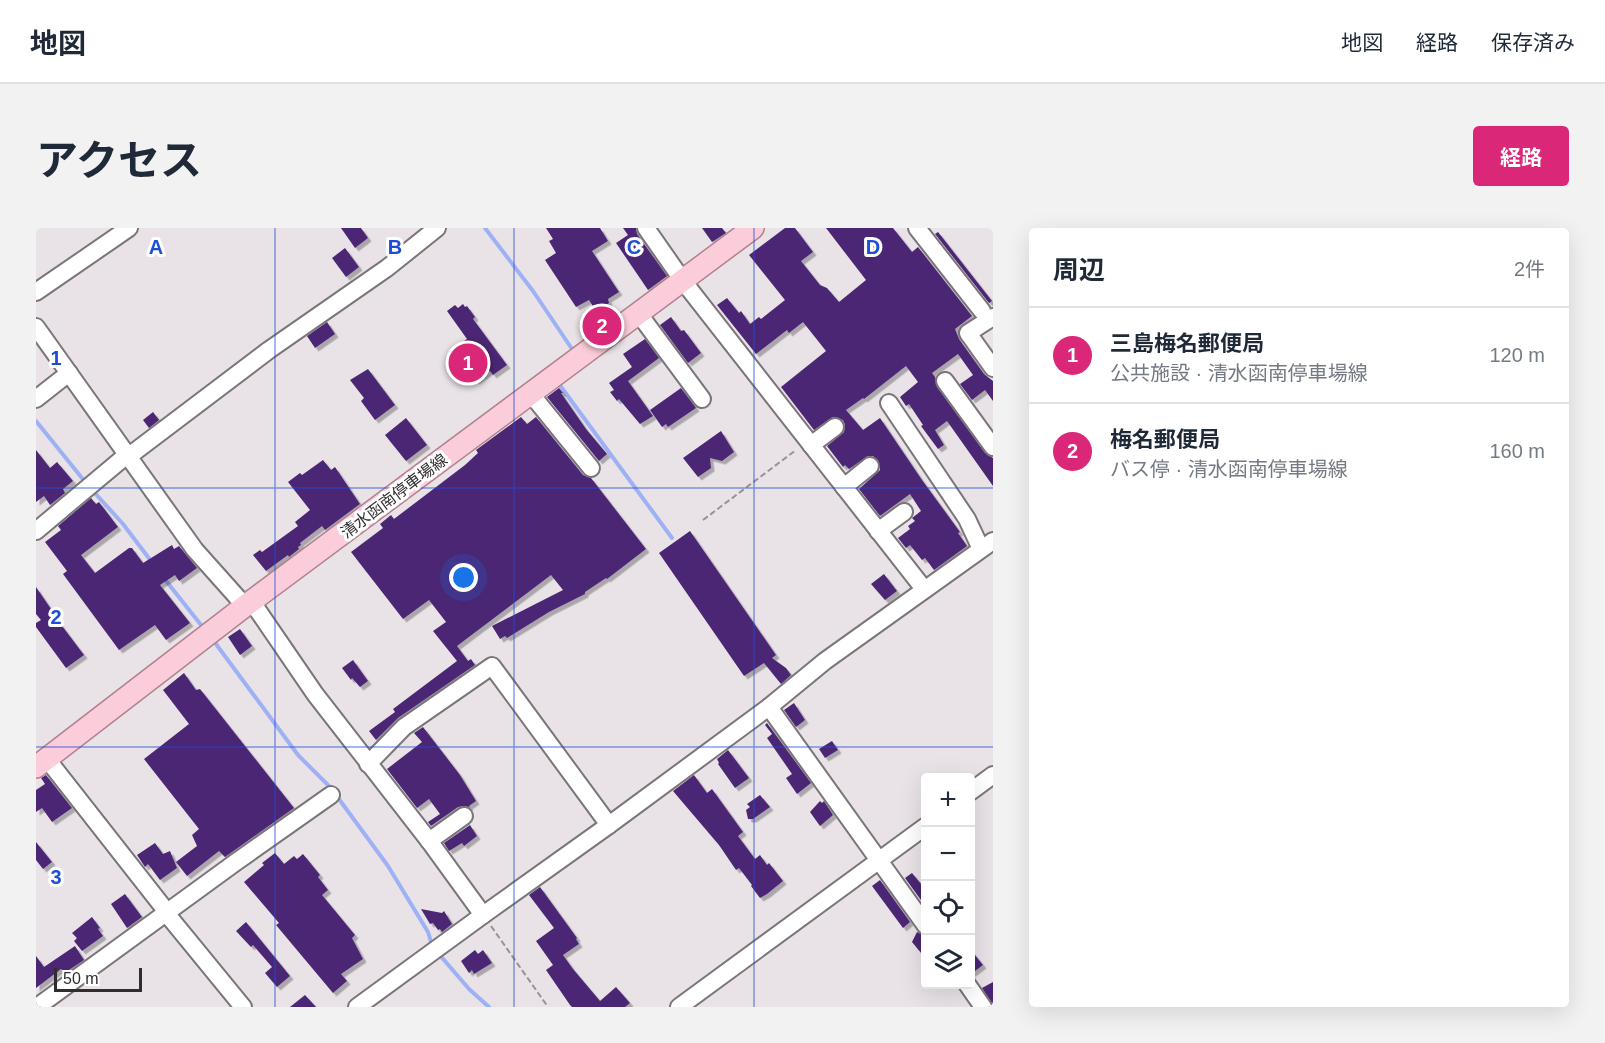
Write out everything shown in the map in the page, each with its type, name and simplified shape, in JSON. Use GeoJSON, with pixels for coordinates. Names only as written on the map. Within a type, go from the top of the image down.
{"type":"FeatureCollection","features":[{"type":"Feature","properties":{"kind":"main road","name":"清水函南停車場線"},"geometry":{"type":"LineString","coordinates":[[41,763],[249,604],[753,228]]}},
{"type":"Feature","properties":{"kind":"street"},"geometry":{"type":"LineString","coordinates":[[36,292],[129,228]]}},
{"type":"Feature","properties":{"kind":"street"},"geometry":{"type":"LineString","coordinates":[[36,531],[128,455],[269,350],[387,268],[437,228]]}},
{"type":"Feature","properties":{"kind":"street"},"geometry":{"type":"LineString","coordinates":[[646,228],[683,281],[924,589]]}},
{"type":"Feature","properties":{"kind":"street"},"geometry":{"type":"LineString","coordinates":[[916,228],[987,314],[968,333],[993,368]]}},
{"type":"Feature","properties":{"kind":"street"},"geometry":{"type":"LineString","coordinates":[[639,314],[702,399]]}},
{"type":"Feature","properties":{"kind":"street"},"geometry":{"type":"LineString","coordinates":[[36,327],[195,550],[249,604],[483,915]]}},
{"type":"Feature","properties":{"kind":"street"},"geometry":{"type":"LineString","coordinates":[[36,399],[69,373]]}},
{"type":"Feature","properties":{"kind":"street"},"geometry":{"type":"LineString","coordinates":[[945,381],[993,447]]}},
{"type":"Feature","properties":{"kind":"street"},"geometry":{"type":"LineString","coordinates":[[531,394],[591,468]]}},
{"type":"Feature","properties":{"kind":"street"},"geometry":{"type":"LineString","coordinates":[[357,1007],[769,707],[825,661],[987,545],[889,403]]}},
{"type":"Feature","properties":{"kind":"street"},"geometry":{"type":"LineString","coordinates":[[810,443],[835,427]]}},
{"type":"Feature","properties":{"kind":"street"},"geometry":{"type":"LineString","coordinates":[[844,487],[870,466]]}},
{"type":"Feature","properties":{"kind":"street"},"geometry":{"type":"LineString","coordinates":[[878,531],[904,512]]}},
{"type":"Feature","properties":{"kind":"street"},"geometry":{"type":"LineString","coordinates":[[368,764],[404,727],[492,666],[609,825]]}},
{"type":"Feature","properties":{"kind":"street"},"geometry":{"type":"LineString","coordinates":[[769,707],[921,919]]}},
{"type":"Feature","properties":{"kind":"street"},"geometry":{"type":"LineString","coordinates":[[41,763],[243,1007]]}},
{"type":"Feature","properties":{"kind":"street"},"geometry":{"type":"LineString","coordinates":[[975,788],[993,775]]}},
{"type":"Feature","properties":{"kind":"street"},"geometry":{"type":"LineString","coordinates":[[37,1007],[331,795]]}},
{"type":"Feature","properties":{"kind":"street"},"geometry":{"type":"LineString","coordinates":[[429,841],[464,816]]}},
{"type":"Feature","properties":{"kind":"street"},"geometry":{"type":"LineString","coordinates":[[679,1007],[925,827]]}},
{"type":"Feature","properties":{"kind":"street"},"geometry":{"type":"LineString","coordinates":[[970,989],[983,1007]]}},
{"type":"Feature","properties":{"kind":"path"},"geometry":{"type":"LineString","coordinates":[[703,520],[810,443]]}},
{"type":"Feature","properties":{"kind":"path"},"geometry":{"type":"LineString","coordinates":[[483,915],[548,1007]]}},
{"type":"Feature","properties":{"kind":"building"},"geometry":{"type":"Polygon","coordinates":[[[341,228],[361,228],[368,238],[355,248],[341,228]]]}},
{"type":"Feature","properties":{"kind":"building"},"geometry":{"type":"Polygon","coordinates":[[[546,228],[600,228],[608,241],[592,251],[619,292],[608,299],[609,303],[596,311],[589,300],[576,307],[545,260],[556,253],[549,241],[553,239],[546,228]]]}},
{"type":"Feature","properties":{"kind":"building"},"geometry":{"type":"Polygon","coordinates":[[[623,228],[636,228],[637,234],[667,276],[648,290],[616,243],[628,235],[623,228]]]}},
{"type":"Feature","properties":{"kind":"building"},"geometry":{"type":"Polygon","coordinates":[[[702,228],[722,228],[726,233],[712,242],[702,228]]]}},
{"type":"Feature","properties":{"kind":"building"},"geometry":{"type":"Polygon","coordinates":[[[785,228],[795,228],[813,252],[801,261],[820,285],[827,288],[839,302],[866,280],[826,228],[893,228],[912,252],[918,247],[972,316],[955,329],[959,339],[984,374],[993,381],[993,401],[985,390],[972,400],[960,384],[973,375],[958,354],[932,373],[937,387],[985,453],[993,458],[993,486],[947,421],[935,430],[944,445],[938,449],[921,426],[923,425],[909,404],[906,406],[900,397],[918,382],[906,366],[846,410],[863,430],[880,418],[960,532],[958,533],[967,546],[934,570],[925,558],[922,560],[910,545],[906,548],[898,538],[910,529],[908,526],[915,521],[912,518],[921,511],[910,494],[880,516],[859,489],[880,470],[878,460],[873,456],[868,456],[849,469],[845,465],[843,467],[827,446],[844,432],[843,420],[833,417],[814,430],[781,387],[826,351],[803,322],[789,333],[787,330],[756,354],[717,305],[727,298],[739,313],[741,311],[750,324],[759,317],[761,319],[785,300],[749,255],[785,228]]]}},
{"type":"Feature","properties":{"kind":"building"},"geometry":{"type":"Polygon","coordinates":[[[938,232],[992,301],[989,303],[935,234],[938,232]]]}},
{"type":"Feature","properties":{"kind":"building"},"geometry":{"type":"Polygon","coordinates":[[[345,248],[359,267],[346,277],[332,258],[345,248]]]}},
{"type":"Feature","properties":{"kind":"building"},"geometry":{"type":"Polygon","coordinates":[[[463,304],[475,317],[473,319],[507,365],[493,375],[490,371],[476,381],[453,349],[467,339],[447,311],[455,305],[458,308],[463,304]]]}},
{"type":"Feature","properties":{"kind":"building"},"geometry":{"type":"Polygon","coordinates":[[[671,317],[701,353],[688,363],[660,325],[671,317]]]}},
{"type":"Feature","properties":{"kind":"building"},"geometry":{"type":"Polygon","coordinates":[[[327,322],[335,334],[315,348],[307,336],[327,322]]]}},
{"type":"Feature","properties":{"kind":"building"},"geometry":{"type":"Polygon","coordinates":[[[645,339],[659,358],[628,381],[653,416],[640,424],[610,392],[614,390],[609,383],[632,367],[623,354],[645,339]]]}},
{"type":"Feature","properties":{"kind":"building"},"geometry":{"type":"Polygon","coordinates":[[[368,369],[395,405],[375,420],[361,401],[364,398],[350,380],[368,369]]]}},
{"type":"Feature","properties":{"kind":"building"},"geometry":{"type":"Polygon","coordinates":[[[559,388],[586,429],[607,454],[599,461],[547,397],[559,388]]]}},
{"type":"Feature","properties":{"kind":"building"},"geometry":{"type":"Polygon","coordinates":[[[681,388],[696,408],[668,427],[666,424],[662,427],[650,410],[681,388]]]}},
{"type":"Feature","properties":{"kind":"building"},"geometry":{"type":"Polygon","coordinates":[[[153,412],[159,420],[149,428],[143,420],[153,412]]]}},
{"type":"Feature","properties":{"kind":"building"},"geometry":{"type":"Polygon","coordinates":[[[521,417],[527,424],[536,417],[583,475],[591,478],[646,549],[585,594],[549,612],[507,638],[505,636],[500,639],[492,626],[563,590],[551,575],[457,646],[468,661],[471,659],[475,665],[398,718],[376,740],[369,731],[395,712],[393,709],[457,661],[433,631],[446,622],[429,600],[403,619],[351,552],[383,528],[380,524],[391,515],[394,519],[465,465],[478,453],[476,450],[521,417]]]}},
{"type":"Feature","properties":{"kind":"building"},"geometry":{"type":"Polygon","coordinates":[[[406,418],[427,445],[406,461],[385,435],[406,418]]]}},
{"type":"Feature","properties":{"kind":"building"},"geometry":{"type":"Polygon","coordinates":[[[721,431],[734,452],[722,461],[710,458],[711,468],[698,477],[683,458],[721,431]]]}},
{"type":"Feature","properties":{"kind":"building"},"geometry":{"type":"Polygon","coordinates":[[[36,450],[50,468],[57,462],[73,481],[63,489],[65,493],[50,505],[44,496],[36,502],[36,450]]]}},
{"type":"Feature","properties":{"kind":"building"},"geometry":{"type":"Polygon","coordinates":[[[323,460],[331,470],[335,467],[360,504],[325,530],[322,526],[300,543],[299,549],[266,571],[253,555],[260,550],[262,552],[298,526],[295,522],[310,510],[288,482],[323,460]]]}},
{"type":"Feature","properties":{"kind":"building"},"geometry":{"type":"Polygon","coordinates":[[[91,498],[96,504],[99,502],[118,527],[81,555],[95,573],[129,548],[132,548],[143,563],[172,545],[174,549],[179,546],[197,568],[179,581],[175,575],[160,585],[190,623],[166,640],[155,625],[119,650],[63,574],[67,571],[45,542],[61,530],[58,526],[91,498]]]}},
{"type":"Feature","properties":{"kind":"building"},"geometry":{"type":"Polygon","coordinates":[[[690,531],[776,655],[772,658],[786,668],[791,675],[781,684],[764,663],[744,676],[659,553],[690,531]]]}},
{"type":"Feature","properties":{"kind":"building"},"geometry":{"type":"Polygon","coordinates":[[[884,574],[897,591],[885,600],[871,584],[884,574]]]}},
{"type":"Feature","properties":{"kind":"building"},"geometry":{"type":"Polygon","coordinates":[[[36,587],[50,610],[84,655],[66,668],[36,627],[36,623],[41,620],[36,614],[36,587]]]}},
{"type":"Feature","properties":{"kind":"building"},"geometry":{"type":"Polygon","coordinates":[[[240,629],[252,646],[240,655],[228,637],[240,629]]]}},
{"type":"Feature","properties":{"kind":"building"},"geometry":{"type":"Polygon","coordinates":[[[353,660],[368,681],[360,687],[342,668],[353,660]]]}},
{"type":"Feature","properties":{"kind":"building"},"geometry":{"type":"Polygon","coordinates":[[[184,673],[196,690],[200,689],[294,808],[225,857],[219,851],[187,876],[176,862],[197,846],[192,835],[199,829],[144,759],[189,724],[163,690],[184,673]]]}},
{"type":"Feature","properties":{"kind":"building"},"geometry":{"type":"Polygon","coordinates":[[[794,703],[805,720],[796,727],[784,710],[794,703]]]}},
{"type":"Feature","properties":{"kind":"building"},"geometry":{"type":"Polygon","coordinates":[[[767,723],[811,783],[797,794],[786,778],[792,774],[767,738],[772,734],[765,725],[767,723]]]}},
{"type":"Feature","properties":{"kind":"building"},"geometry":{"type":"Polygon","coordinates":[[[423,727],[460,775],[476,801],[470,807],[458,807],[431,826],[428,822],[440,814],[429,799],[417,808],[387,769],[422,742],[414,733],[423,727]]]}},
{"type":"Feature","properties":{"kind":"building"},"geometry":{"type":"Polygon","coordinates":[[[832,741],[838,750],[825,758],[819,749],[832,741]]]}},
{"type":"Feature","properties":{"kind":"building"},"geometry":{"type":"Polygon","coordinates":[[[728,750],[749,778],[735,788],[717,759],[728,750]]]}},
{"type":"Feature","properties":{"kind":"building"},"geometry":{"type":"Polygon","coordinates":[[[46,775],[72,808],[52,822],[42,808],[36,812],[36,790],[45,784],[41,778],[46,775]]]}},
{"type":"Feature","properties":{"kind":"building"},"geometry":{"type":"Polygon","coordinates":[[[694,775],[707,793],[712,789],[743,832],[738,836],[755,859],[760,855],[783,881],[767,894],[760,898],[739,868],[736,870],[719,845],[673,791],[694,775]]]}},
{"type":"Feature","properties":{"kind":"building"},"geometry":{"type":"Polygon","coordinates":[[[760,795],[770,807],[753,819],[748,819],[746,810],[750,807],[747,804],[760,795]]]}},
{"type":"Feature","properties":{"kind":"building"},"geometry":{"type":"Polygon","coordinates":[[[820,801],[822,803],[824,801],[833,815],[820,826],[810,812],[820,801]]]}},
{"type":"Feature","properties":{"kind":"building"},"geometry":{"type":"Polygon","coordinates":[[[470,825],[477,836],[464,846],[462,843],[449,851],[444,843],[470,825]]]}},
{"type":"Feature","properties":{"kind":"building"},"geometry":{"type":"Polygon","coordinates":[[[36,842],[52,862],[43,869],[36,860],[36,842]]]}},
{"type":"Feature","properties":{"kind":"building"},"geometry":{"type":"Polygon","coordinates":[[[155,843],[163,854],[170,851],[177,868],[160,880],[148,864],[145,867],[137,855],[155,843]]]}},
{"type":"Feature","properties":{"kind":"building"},"geometry":{"type":"Polygon","coordinates":[[[275,853],[284,864],[294,856],[297,859],[303,854],[320,875],[318,877],[328,890],[322,895],[355,935],[352,938],[363,959],[341,974],[347,981],[333,993],[276,925],[279,923],[244,882],[275,853]]]}},
{"type":"Feature","properties":{"kind":"building"},"geometry":{"type":"Polygon","coordinates":[[[912,873],[921,884],[921,900],[905,878],[912,873]]]}},
{"type":"Feature","properties":{"kind":"building"},"geometry":{"type":"Polygon","coordinates":[[[880,880],[910,922],[903,928],[872,886],[880,880]]]}},
{"type":"Feature","properties":{"kind":"building"},"geometry":{"type":"Polygon","coordinates":[[[540,887],[577,938],[579,944],[563,955],[600,1001],[616,987],[630,1003],[625,1007],[572,1007],[570,1005],[546,970],[553,965],[536,941],[554,928],[529,895],[540,887]]]}},
{"type":"Feature","properties":{"kind":"building"},"geometry":{"type":"Polygon","coordinates":[[[125,894],[142,917],[127,928],[111,904],[125,894]]]}},
{"type":"Feature","properties":{"kind":"building"},"geometry":{"type":"Polygon","coordinates":[[[421,909],[442,913],[444,911],[452,924],[442,932],[433,923],[430,924],[421,909]]]}},
{"type":"Feature","properties":{"kind":"building"},"geometry":{"type":"Polygon","coordinates":[[[92,917],[103,936],[82,951],[74,941],[77,938],[72,933],[92,917]]]}},
{"type":"Feature","properties":{"kind":"building"},"geometry":{"type":"Polygon","coordinates":[[[246,922],[290,976],[277,987],[265,973],[272,967],[253,945],[251,947],[236,931],[246,922]]]}},
{"type":"Feature","properties":{"kind":"building"},"geometry":{"type":"Polygon","coordinates":[[[917,932],[921,934],[921,953],[912,942],[917,932]]]}},
{"type":"Feature","properties":{"kind":"building"},"geometry":{"type":"Polygon","coordinates":[[[75,946],[84,960],[66,972],[61,969],[36,988],[36,956],[44,967],[75,946]]]}},
{"type":"Feature","properties":{"kind":"building"},"geometry":{"type":"Polygon","coordinates":[[[475,950],[478,954],[483,950],[492,963],[474,974],[472,970],[469,973],[461,961],[475,950]]]}},
{"type":"Feature","properties":{"kind":"building"},"geometry":{"type":"Polygon","coordinates":[[[975,955],[983,965],[975,971],[975,955]]]}},
{"type":"Feature","properties":{"kind":"building"},"geometry":{"type":"Polygon","coordinates":[[[993,982],[993,1005],[982,988],[993,982]]]}},
{"type":"Feature","properties":{"kind":"building"},"geometry":{"type":"Polygon","coordinates":[[[305,995],[316,1007],[290,1007],[305,995]]]}},
{"type":"Feature","properties":{"kind":"waterway"},"geometry":{"type":"LineString","coordinates":[[485,228],[533,291],[572,349]]}},
{"type":"Feature","properties":{"kind":"waterway"},"geometry":{"type":"LineString","coordinates":[[561,381],[559,384],[672,538]]}},
{"type":"Feature","properties":{"kind":"waterway"},"geometry":{"type":"LineString","coordinates":[[36,421],[86,483]]}},
{"type":"Feature","properties":{"kind":"waterway"},"geometry":{"type":"LineString","coordinates":[[93,491],[123,524],[151,561]]}},
{"type":"Feature","properties":{"kind":"waterway"},"geometry":{"type":"LineString","coordinates":[[163,577],[205,630]]}},
{"type":"Feature","properties":{"kind":"waterway"},"geometry":{"type":"LineString","coordinates":[[213,640],[298,755],[332,789]]}},
{"type":"Feature","properties":{"kind":"waterway"},"geometry":{"type":"LineString","coordinates":[[336,795],[388,866],[428,932],[432,945]]}},
{"type":"Feature","properties":{"kind":"waterway"},"geometry":{"type":"LineString","coordinates":[[438,953],[469,989],[489,1007]]}},
{"type":"Feature","properties":{"kind":"place","name":"梅名郵便局"},"geometry":{"type":"Point","coordinates":[602,326]}},
{"type":"Feature","properties":{"kind":"place","name":"三島梅名郵便局"},"geometry":{"type":"Point","coordinates":[468,363]}}]}
